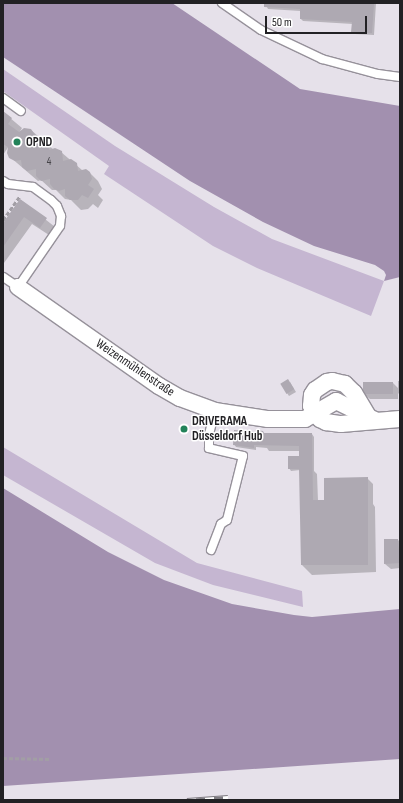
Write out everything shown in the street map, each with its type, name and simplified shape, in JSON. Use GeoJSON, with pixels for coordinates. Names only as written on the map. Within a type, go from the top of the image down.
{"type":"FeatureCollection","features":[{"type":"Feature","properties":{"kind":"street","name":"Weizenmühlenstraße"},"geometry":{"type":"LineString","coordinates":[[18,287],[158,386],[180,398],[215,411],[268,419],[305,419],[336,401],[375,420],[400,419]]}},
{"type":"Feature","properties":{"kind":"street"},"geometry":{"type":"LineString","coordinates":[[332,381],[345,384],[367,415],[375,420],[341,424],[320,419],[311,406],[312,395],[320,385],[332,381]]}},
{"type":"Feature","properties":{"kind":"lane"},"geometry":{"type":"LineString","coordinates":[[222,3],[261,30],[322,59],[378,74],[400,77]]}},
{"type":"Feature","properties":{"kind":"lane"},"geometry":{"type":"LineString","coordinates":[[3,98],[21,111]]}},
{"type":"Feature","properties":{"kind":"lane"},"geometry":{"type":"LineString","coordinates":[[3,180],[8,184],[33,188],[57,206],[61,216],[60,226],[18,287],[3,277]]}},
{"type":"Feature","properties":{"kind":"lane"},"geometry":{"type":"LineString","coordinates":[[211,550],[221,524],[227,520],[243,456],[209,448],[210,434],[215,411]]}},
{"type":"Feature","properties":{"kind":"path"},"geometry":{"type":"LineString","coordinates":[[3,220],[27,186]]}},
{"type":"Feature","properties":{"kind":"path"},"geometry":{"type":"LineString","coordinates":[[3,758],[51,759]]}},
{"type":"Feature","properties":{"kind":"shaded area"},"geometry":{"type":"Polygon","coordinates":[[[3,3],[172,3],[300,89],[400,106],[400,277],[384,281],[386,275],[384,271],[375,265],[314,246],[263,222],[190,181],[3,57],[3,3]]]}},
{"type":"Feature","properties":{"kind":"shaded area"},"geometry":{"type":"Polygon","coordinates":[[[3,69],[115,146],[214,207],[272,239],[384,281],[371,316],[257,268],[213,246],[104,174],[109,166],[3,91],[3,69]]]}},
{"type":"Feature","properties":{"kind":"shaded area"},"geometry":{"type":"Polygon","coordinates":[[[3,447],[197,563],[302,591],[303,607],[213,585],[155,563],[3,475],[3,447]]]}},
{"type":"Feature","properties":{"kind":"shaded area"},"geometry":{"type":"Polygon","coordinates":[[[3,488],[108,552],[164,580],[232,604],[312,617],[400,609],[400,759],[3,786],[3,488]]]}},
{"type":"Feature","properties":{"kind":"building"},"geometry":{"type":"Polygon","coordinates":[[[264,3],[374,3],[372,33],[351,32],[352,22],[300,19],[300,9],[264,7],[264,3]]]}},
{"type":"Feature","properties":{"kind":"building"},"geometry":{"type":"Polygon","coordinates":[[[3,111],[12,118],[8,124],[19,132],[24,128],[31,129],[35,135],[35,140],[40,138],[46,140],[49,145],[49,150],[55,148],[62,151],[63,161],[71,159],[77,163],[78,171],[86,169],[90,172],[92,179],[88,185],[94,189],[88,198],[82,195],[78,200],[70,200],[65,196],[65,189],[59,191],[54,189],[50,184],[50,179],[41,181],[36,176],[36,169],[27,171],[22,167],[21,160],[15,161],[9,158],[7,153],[8,147],[3,144],[3,111]]]}},
{"type":"Feature","properties":{"kind":"building"},"geometry":{"type":"Polygon","coordinates":[[[20,199],[47,218],[40,228],[24,217],[3,247],[3,223],[20,199]]]}},
{"type":"Feature","properties":{"kind":"building"},"geometry":{"type":"Polygon","coordinates":[[[288,379],[294,389],[286,394],[280,384],[288,379]]]}},
{"type":"Feature","properties":{"kind":"building"},"geometry":{"type":"Polygon","coordinates":[[[363,382],[393,382],[393,394],[363,394],[363,382]]]}},
{"type":"Feature","properties":{"kind":"building"},"geometry":{"type":"Polygon","coordinates":[[[234,430],[256,432],[256,430],[263,431],[264,433],[312,433],[313,500],[324,500],[324,478],[368,477],[368,565],[301,565],[299,469],[288,469],[288,456],[299,456],[299,446],[254,445],[254,448],[233,445],[234,430]]]}},
{"type":"Feature","properties":{"kind":"building"},"geometry":{"type":"Polygon","coordinates":[[[384,539],[398,539],[400,563],[384,564],[384,539]]]}},
{"type":"Feature","properties":{"kind":"railway"},"geometry":{"type":"LineString","coordinates":[[187,800],[228,797]]}},
{"type":"Feature","properties":{"kind":"place","name":"OPND"},"geometry":{"type":"Point","coordinates":[17,142]}},
{"type":"Feature","properties":{"kind":"place","name":"DRIVERAMA Düsseldorf Hub"},"geometry":{"type":"Point","coordinates":[184,429]}}]}
